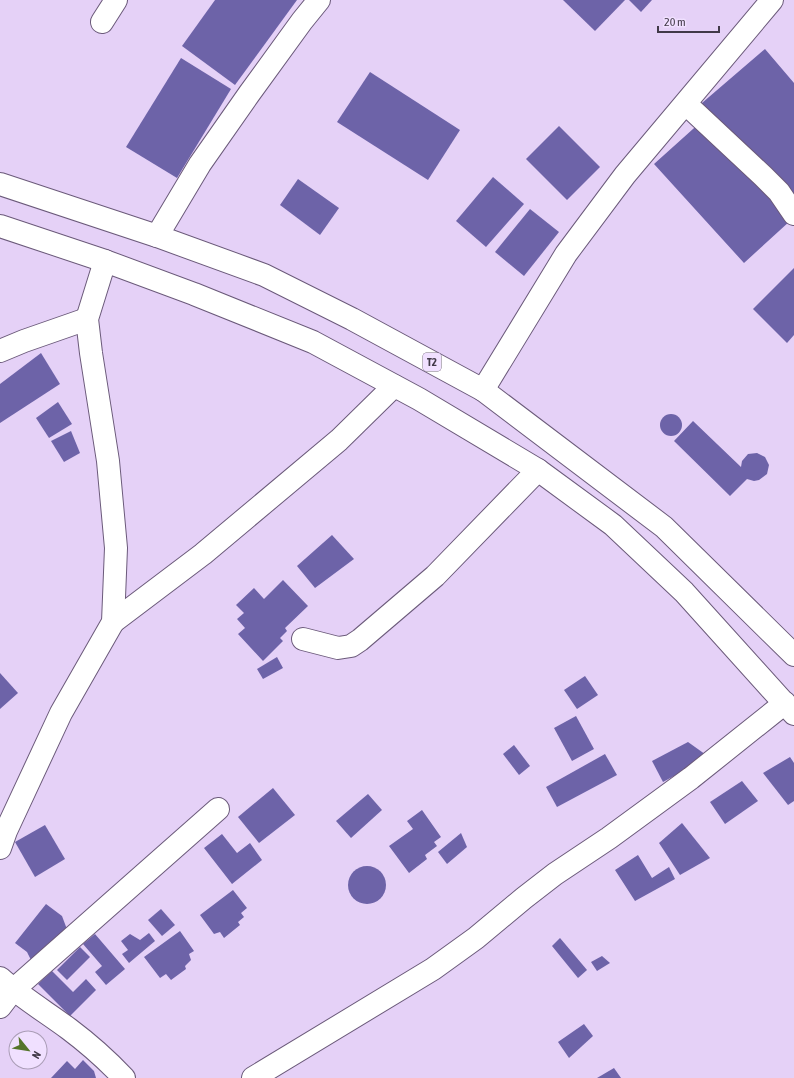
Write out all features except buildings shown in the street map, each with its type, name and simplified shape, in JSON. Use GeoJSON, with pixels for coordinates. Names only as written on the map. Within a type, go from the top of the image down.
{"type":"FeatureCollection","features":[{"type":"Feature","properties":{"kind":"main road"},"geometry":{"type":"LineString","coordinates":[[102,22],[116,0]]}},
{"type":"Feature","properties":{"kind":"main road"},"geometry":{"type":"LineString","coordinates":[[157,236],[200,164],[302,21],[319,0]]}},
{"type":"Feature","properties":{"kind":"main road"},"geometry":{"type":"LineString","coordinates":[[483,390],[566,254],[625,175],[772,0]]}},
{"type":"Feature","properties":{"kind":"main road"},"geometry":{"type":"LineString","coordinates":[[686,104],[764,176],[779,192],[794,214]]}},
{"type":"Feature","properties":{"kind":"main road","name":"T2"},"geometry":{"type":"LineString","coordinates":[[0,184],[157,236],[264,275],[352,319],[483,390],[664,527],[794,655]]}},
{"type":"Feature","properties":{"kind":"main road"},"geometry":{"type":"LineString","coordinates":[[0,226],[105,261],[194,294],[313,342],[419,399],[538,470],[613,525],[684,592],[790,709],[691,778],[609,838],[555,874],[476,938],[433,969],[253,1078]]}},
{"type":"Feature","properties":{"kind":"main road"},"geometry":{"type":"LineString","coordinates":[[105,261],[87,319],[108,462],[116,548],[113,622]]}},
{"type":"Feature","properties":{"kind":"main road"},"geometry":{"type":"LineString","coordinates":[[0,351],[87,319]]}},
{"type":"Feature","properties":{"kind":"main road"},"geometry":{"type":"LineString","coordinates":[[0,848],[61,713],[113,622],[197,559],[339,440],[394,386]]}},
{"type":"Feature","properties":{"kind":"main road"},"geometry":{"type":"LineString","coordinates":[[303,639],[338,648],[351,646],[360,640],[435,576],[538,470]]}},
{"type":"Feature","properties":{"kind":"main road"},"geometry":{"type":"LineString","coordinates":[[0,1007],[6,984],[218,809]]}},
{"type":"Feature","properties":{"kind":"main road"},"geometry":{"type":"LineString","coordinates":[[6,984],[101,1054],[124,1078]]}}]}
